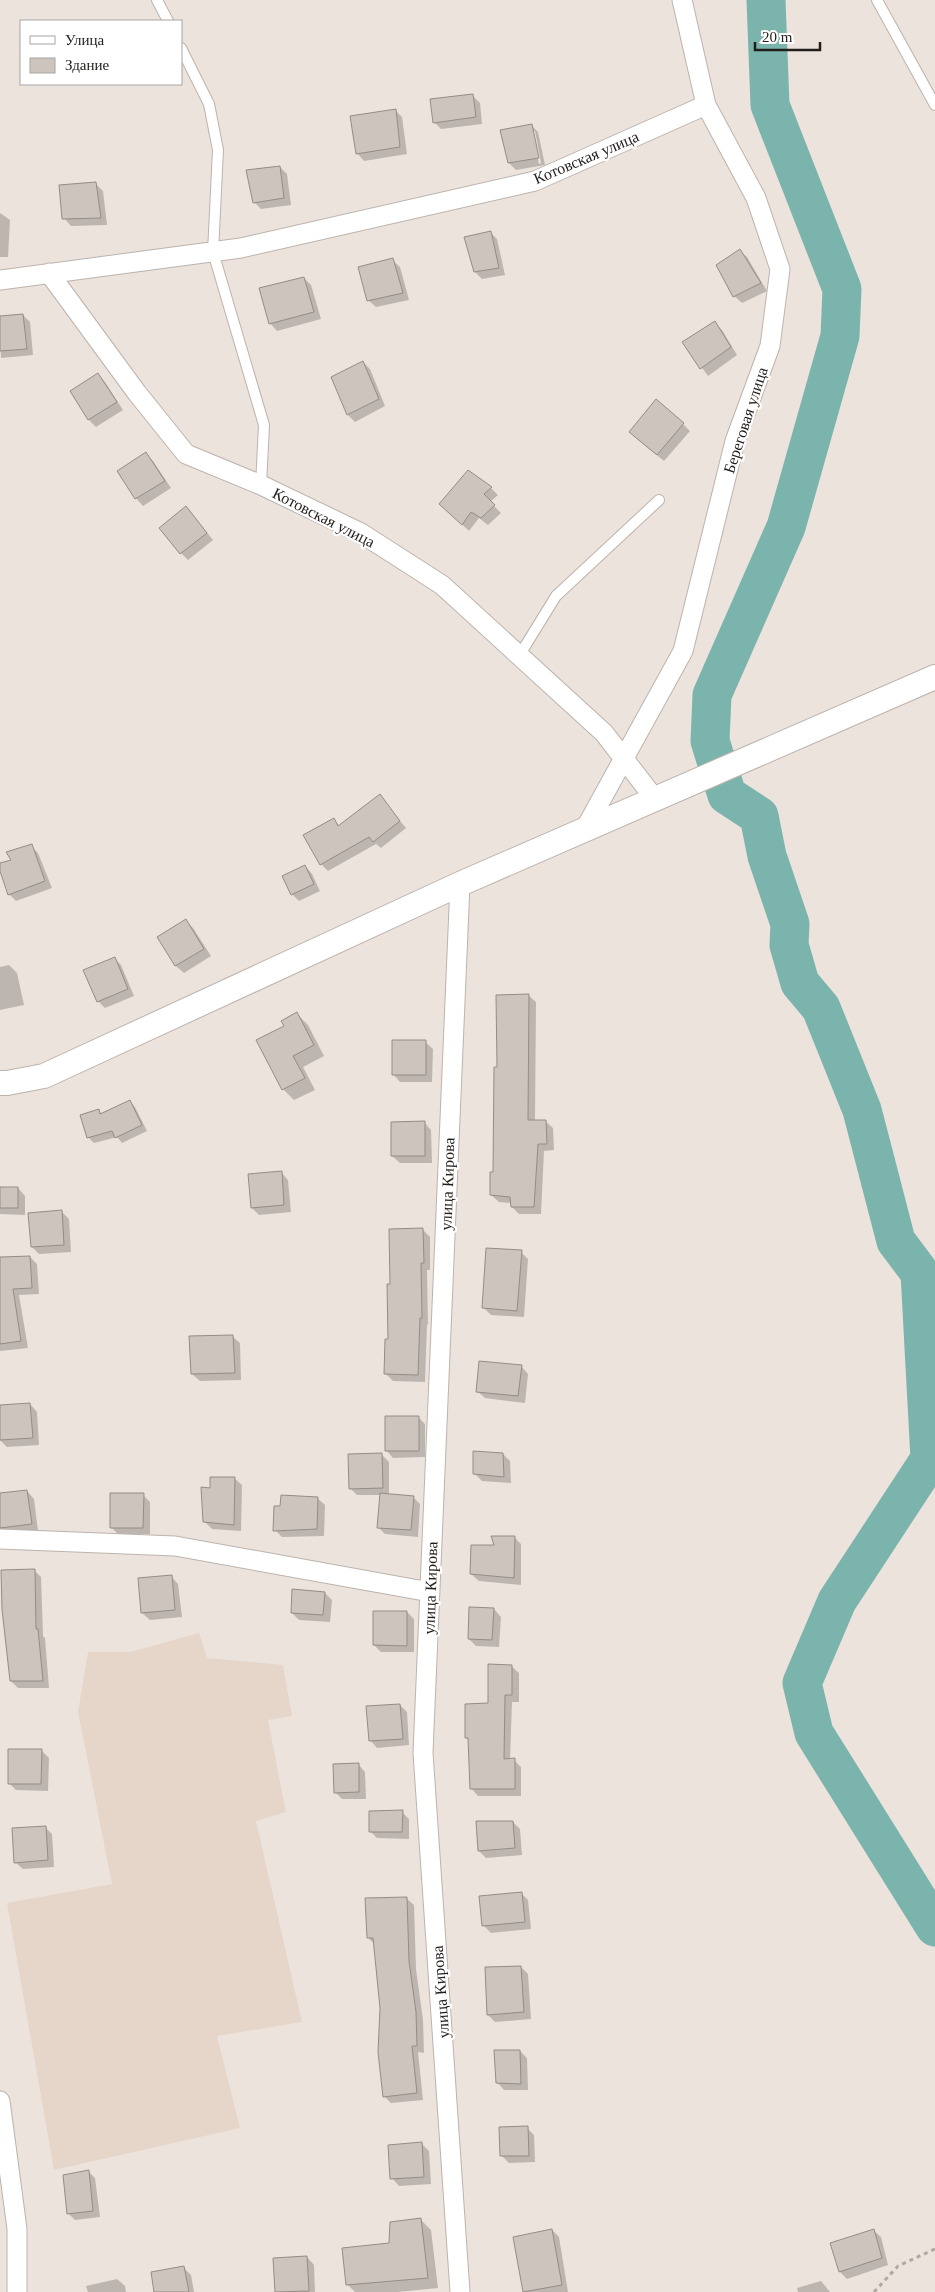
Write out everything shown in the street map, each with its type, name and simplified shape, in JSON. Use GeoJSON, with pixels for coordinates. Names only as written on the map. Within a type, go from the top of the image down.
{"type":"FeatureCollection","features":[{"type":"Feature","properties":{"kind":"street","name":"Береговая улица"},"geometry":{"type":"LineString","coordinates":[[585,829],[683,651],[735,441],[770,346],[780,269],[756,198],[706,105],[682,0]]}},
{"type":"Feature","properties":{"kind":"street","name":"Котовская улица"},"geometry":{"type":"LineString","coordinates":[[0,280],[241,248],[535,181],[706,105]]}},
{"type":"Feature","properties":{"kind":"street","name":"Котовская улица"},"geometry":{"type":"LineString","coordinates":[[49,273],[137,393],[186,454],[261,485],[361,533],[442,585],[604,733],[623,758],[660,797]]}},
{"type":"Feature","properties":{"kind":"street"},"geometry":{"type":"LineString","coordinates":[[0,1083],[7,1084],[44,1076],[460,884],[935,677]]}},
{"type":"Feature","properties":{"kind":"street","name":"улица Кирова"},"geometry":{"type":"LineString","coordinates":[[460,884],[423,1753],[460,2292]]}},
{"type":"Feature","properties":{"kind":"street"},"geometry":{"type":"LineString","coordinates":[[0,1539],[176,1546],[430,1592]]}},
{"type":"Feature","properties":{"kind":"street"},"geometry":{"type":"LineString","coordinates":[[0,2100],[17,2229],[18,2292]]}},
{"type":"Feature","properties":{"kind":"lane"},"geometry":{"type":"LineString","coordinates":[[157,0],[167,20]]}},
{"type":"Feature","properties":{"kind":"lane"},"geometry":{"type":"LineString","coordinates":[[877,0],[935,105]]}},
{"type":"Feature","properties":{"kind":"lane"},"geometry":{"type":"LineString","coordinates":[[182,50],[210,104],[218,150],[213,252],[264,425],[261,485]]}},
{"type":"Feature","properties":{"kind":"lane"},"geometry":{"type":"LineString","coordinates":[[520,656],[556,596],[659,500]]}},
{"type":"Feature","properties":{"kind":"path"},"geometry":{"type":"LineString","coordinates":[[874,2292],[898,2266],[934,2250]]}},
{"type":"Feature","properties":{"kind":"shaded area"},"geometry":{"type":"Polygon","coordinates":[[[199,1633],[207,1658],[283,1665],[292,1716],[268,1720],[286,1812],[256,1821],[302,2022],[217,2036],[240,2128],[54,2170],[7,1903],[112,1884],[78,1712],[88,1652],[130,1652],[199,1633]]]}},
{"type":"Feature","properties":{"kind":"building"},"geometry":{"type":"Polygon","coordinates":[[[473,94],[476,117],[433,123],[430,99],[473,94]]]}},
{"type":"Feature","properties":{"kind":"building"},"geometry":{"type":"Polygon","coordinates":[[[396,109],[400,147],[356,154],[350,116],[396,109]]]}},
{"type":"Feature","properties":{"kind":"building"},"geometry":{"type":"Polygon","coordinates":[[[532,124],[539,158],[508,163],[500,130],[532,124]]]}},
{"type":"Feature","properties":{"kind":"building"},"geometry":{"type":"Polygon","coordinates":[[[280,166],[284,198],[253,203],[246,170],[280,166]]]}},
{"type":"Feature","properties":{"kind":"building"},"geometry":{"type":"Polygon","coordinates":[[[96,182],[101,218],[62,219],[59,185],[96,182]]]}},
{"type":"Feature","properties":{"kind":"building"},"geometry":{"type":"Polygon","coordinates":[[[491,231],[499,268],[474,272],[464,237],[491,231]]]}},
{"type":"Feature","properties":{"kind":"building"},"geometry":{"type":"Polygon","coordinates":[[[740,249],[761,283],[733,297],[716,265],[740,249]]]}},
{"type":"Feature","properties":{"kind":"building"},"geometry":{"type":"Polygon","coordinates":[[[393,258],[403,293],[367,301],[358,267],[393,258]]]}},
{"type":"Feature","properties":{"kind":"building"},"geometry":{"type":"Polygon","coordinates":[[[304,277],[314,312],[269,324],[259,288],[304,277]]]}},
{"type":"Feature","properties":{"kind":"building"},"geometry":{"type":"Polygon","coordinates":[[[23,314],[27,349],[0,351],[0,316],[23,314]]]}},
{"type":"Feature","properties":{"kind":"building"},"geometry":{"type":"Polygon","coordinates":[[[715,321],[731,347],[700,369],[682,342],[715,321]]]}},
{"type":"Feature","properties":{"kind":"building"},"geometry":{"type":"Polygon","coordinates":[[[363,361],[379,399],[347,415],[331,377],[363,361]]]}},
{"type":"Feature","properties":{"kind":"building"},"geometry":{"type":"Polygon","coordinates":[[[98,373],[117,402],[88,420],[70,391],[98,373]]]}},
{"type":"Feature","properties":{"kind":"building"},"geometry":{"type":"Polygon","coordinates":[[[656,399],[684,423],[657,455],[629,432],[656,399]]]}},
{"type":"Feature","properties":{"kind":"building"},"geometry":{"type":"Polygon","coordinates":[[[146,452],[165,481],[135,499],[117,471],[146,452]]]}},
{"type":"Feature","properties":{"kind":"building"},"geometry":{"type":"Polygon","coordinates":[[[468,470],[492,487],[484,494],[495,505],[481,518],[471,512],[462,525],[439,504],[468,470]]]}},
{"type":"Feature","properties":{"kind":"building"},"geometry":{"type":"Polygon","coordinates":[[[186,506],[207,533],[180,554],[159,528],[186,506]]]}},
{"type":"Feature","properties":{"kind":"building"},"geometry":{"type":"Polygon","coordinates":[[[380,794],[400,821],[373,842],[369,837],[320,865],[303,835],[334,818],[338,826],[380,794]]]}},
{"type":"Feature","properties":{"kind":"building"},"geometry":{"type":"Polygon","coordinates":[[[32,844],[45,881],[8,895],[0,871],[0,863],[11,860],[6,852],[32,844]]]}},
{"type":"Feature","properties":{"kind":"building"},"geometry":{"type":"Polygon","coordinates":[[[305,865],[314,884],[291,895],[282,876],[305,865]]]}},
{"type":"Feature","properties":{"kind":"building"},"geometry":{"type":"Polygon","coordinates":[[[186,919],[204,949],[175,966],[157,937],[186,919]]]}},
{"type":"Feature","properties":{"kind":"building"},"geometry":{"type":"Polygon","coordinates":[[[115,957],[128,989],[97,1002],[83,970],[115,957]]]}},
{"type":"Feature","properties":{"kind":"building"},"geometry":{"type":"Polygon","coordinates":[[[529,994],[528,1120],[546,1120],[547,1144],[538,1144],[534,1207],[511,1207],[510,1197],[490,1195],[490,1172],[493,1172],[494,1067],[497,1067],[496,995],[529,994]]]}},
{"type":"Feature","properties":{"kind":"building"},"geometry":{"type":"Polygon","coordinates":[[[297,1012],[314,1045],[293,1056],[305,1078],[282,1090],[256,1040],[284,1026],[281,1021],[297,1012]]]}},
{"type":"Feature","properties":{"kind":"building"},"geometry":{"type":"Polygon","coordinates":[[[392,1040],[426,1040],[426,1075],[392,1075],[392,1040]]]}},
{"type":"Feature","properties":{"kind":"building"},"geometry":{"type":"Polygon","coordinates":[[[130,1100],[142,1125],[115,1138],[112,1131],[87,1138],[80,1115],[99,1109],[100,1114],[130,1100]]]}},
{"type":"Feature","properties":{"kind":"building"},"geometry":{"type":"Polygon","coordinates":[[[425,1121],[425,1156],[391,1156],[391,1122],[425,1121]]]}},
{"type":"Feature","properties":{"kind":"building"},"geometry":{"type":"Polygon","coordinates":[[[282,1171],[284,1205],[251,1208],[248,1174],[282,1171]]]}},
{"type":"Feature","properties":{"kind":"building"},"geometry":{"type":"Polygon","coordinates":[[[0,1187],[18,1187],[18,1208],[0,1208],[0,1187]]]}},
{"type":"Feature","properties":{"kind":"building"},"geometry":{"type":"Polygon","coordinates":[[[62,1210],[64,1245],[31,1247],[28,1213],[62,1210]]]}},
{"type":"Feature","properties":{"kind":"building"},"geometry":{"type":"Polygon","coordinates":[[[423,1228],[424,1263],[421,1263],[422,1318],[420,1318],[418,1375],[384,1374],[385,1339],[388,1339],[387,1284],[390,1284],[389,1229],[423,1228]]]}},
{"type":"Feature","properties":{"kind":"building"},"geometry":{"type":"Polygon","coordinates":[[[486,1248],[522,1250],[517,1311],[482,1308],[486,1248]]]}},
{"type":"Feature","properties":{"kind":"building"},"geometry":{"type":"Polygon","coordinates":[[[30,1256],[32,1288],[13,1289],[21,1341],[0,1344],[0,1257],[30,1256]]]}},
{"type":"Feature","properties":{"kind":"building"},"geometry":{"type":"Polygon","coordinates":[[[233,1335],[235,1373],[191,1374],[189,1336],[233,1335]]]}},
{"type":"Feature","properties":{"kind":"building"},"geometry":{"type":"Polygon","coordinates":[[[479,1361],[522,1365],[518,1396],[476,1392],[479,1361]]]}},
{"type":"Feature","properties":{"kind":"building"},"geometry":{"type":"Polygon","coordinates":[[[30,1403],[33,1438],[0,1440],[0,1405],[30,1403]]]}},
{"type":"Feature","properties":{"kind":"building"},"geometry":{"type":"Polygon","coordinates":[[[385,1416],[419,1416],[419,1451],[385,1451],[385,1416]]]}},
{"type":"Feature","properties":{"kind":"building"},"geometry":{"type":"Polygon","coordinates":[[[473,1451],[503,1453],[504,1477],[473,1474],[473,1451]]]}},
{"type":"Feature","properties":{"kind":"building"},"geometry":{"type":"Polygon","coordinates":[[[382,1453],[383,1488],[349,1489],[348,1454],[382,1453]]]}},
{"type":"Feature","properties":{"kind":"building"},"geometry":{"type":"Polygon","coordinates":[[[210,1477],[235,1477],[234,1525],[203,1522],[201,1487],[210,1488],[210,1477]]]}},
{"type":"Feature","properties":{"kind":"building"},"geometry":{"type":"Polygon","coordinates":[[[27,1490],[32,1524],[0,1528],[0,1493],[27,1490]]]}},
{"type":"Feature","properties":{"kind":"building"},"geometry":{"type":"Polygon","coordinates":[[[110,1493],[144,1493],[143,1528],[110,1528],[110,1493]]]}},
{"type":"Feature","properties":{"kind":"building"},"geometry":{"type":"Polygon","coordinates":[[[380,1493],[414,1496],[411,1530],[377,1528],[380,1493]]]}},
{"type":"Feature","properties":{"kind":"building"},"geometry":{"type":"Polygon","coordinates":[[[281,1495],[318,1497],[317,1529],[273,1531],[274,1506],[280,1506],[281,1495]]]}},
{"type":"Feature","properties":{"kind":"building"},"geometry":{"type":"Polygon","coordinates":[[[491,1536],[515,1536],[514,1578],[470,1574],[471,1545],[494,1545],[491,1536]]]}},
{"type":"Feature","properties":{"kind":"building"},"geometry":{"type":"Polygon","coordinates":[[[35,1569],[36,1629],[38,1629],[43,1681],[10,1681],[2,1609],[1,1570],[35,1569]]]}},
{"type":"Feature","properties":{"kind":"building"},"geometry":{"type":"Polygon","coordinates":[[[172,1575],[175,1610],[141,1613],[138,1578],[172,1575]]]}},
{"type":"Feature","properties":{"kind":"building"},"geometry":{"type":"Polygon","coordinates":[[[292,1589],[325,1592],[323,1615],[291,1613],[292,1589]]]}},
{"type":"Feature","properties":{"kind":"building"},"geometry":{"type":"Polygon","coordinates":[[[469,1607],[494,1608],[492,1640],[468,1639],[469,1607]]]}},
{"type":"Feature","properties":{"kind":"building"},"geometry":{"type":"Polygon","coordinates":[[[373,1611],[407,1611],[407,1646],[373,1645],[373,1611]]]}},
{"type":"Feature","properties":{"kind":"building"},"geometry":{"type":"Polygon","coordinates":[[[488,1664],[512,1665],[512,1695],[505,1695],[504,1759],[515,1758],[515,1789],[470,1789],[468,1738],[465,1738],[465,1704],[488,1703],[488,1664]]]}},
{"type":"Feature","properties":{"kind":"building"},"geometry":{"type":"Polygon","coordinates":[[[400,1704],[403,1739],[369,1741],[366,1706],[400,1704]]]}},
{"type":"Feature","properties":{"kind":"building"},"geometry":{"type":"Polygon","coordinates":[[[8,1749],[42,1749],[41,1784],[8,1784],[8,1749]]]}},
{"type":"Feature","properties":{"kind":"building"},"geometry":{"type":"Polygon","coordinates":[[[359,1763],[359,1792],[334,1793],[333,1764],[359,1763]]]}},
{"type":"Feature","properties":{"kind":"building"},"geometry":{"type":"Polygon","coordinates":[[[403,1810],[402,1832],[369,1832],[369,1811],[403,1810]]]}},
{"type":"Feature","properties":{"kind":"building"},"geometry":{"type":"Polygon","coordinates":[[[476,1821],[513,1821],[515,1848],[478,1851],[476,1821]]]}},
{"type":"Feature","properties":{"kind":"building"},"geometry":{"type":"Polygon","coordinates":[[[46,1826],[48,1860],[14,1863],[12,1828],[46,1826]]]}},
{"type":"Feature","properties":{"kind":"building"},"geometry":{"type":"Polygon","coordinates":[[[522,1892],[525,1922],[482,1926],[479,1896],[522,1892]]]}},
{"type":"Feature","properties":{"kind":"building"},"geometry":{"type":"Polygon","coordinates":[[[407,1897],[409,1961],[416,2012],[417,2046],[412,2046],[417,2093],[383,2097],[378,2052],[380,2008],[373,1938],[367,1938],[365,1898],[407,1897]]]}},
{"type":"Feature","properties":{"kind":"building"},"geometry":{"type":"Polygon","coordinates":[[[521,1966],[524,2012],[487,2015],[485,1967],[521,1966]]]}},
{"type":"Feature","properties":{"kind":"building"},"geometry":{"type":"Polygon","coordinates":[[[494,2050],[520,2050],[521,2084],[496,2083],[494,2050]]]}},
{"type":"Feature","properties":{"kind":"building"},"geometry":{"type":"Polygon","coordinates":[[[528,2126],[529,2156],[500,2156],[499,2127],[528,2126]]]}},
{"type":"Feature","properties":{"kind":"building"},"geometry":{"type":"Polygon","coordinates":[[[422,2142],[424,2177],[390,2179],[388,2145],[422,2142]]]}},
{"type":"Feature","properties":{"kind":"building"},"geometry":{"type":"Polygon","coordinates":[[[89,2170],[93,2211],[67,2214],[63,2175],[89,2170]]]}},
{"type":"Feature","properties":{"kind":"building"},"geometry":{"type":"Polygon","coordinates":[[[421,2218],[428,2278],[346,2285],[342,2248],[389,2243],[390,2222],[421,2218]]]}},
{"type":"Feature","properties":{"kind":"building"},"geometry":{"type":"Polygon","coordinates":[[[552,2229],[562,2285],[523,2292],[513,2237],[552,2229]]]}},
{"type":"Feature","properties":{"kind":"building"},"geometry":{"type":"Polygon","coordinates":[[[874,2229],[882,2258],[839,2272],[830,2243],[874,2229]]]}},
{"type":"Feature","properties":{"kind":"building"},"geometry":{"type":"Polygon","coordinates":[[[307,2256],[309,2291],[275,2292],[273,2258],[307,2256]]]}},
{"type":"Feature","properties":{"kind":"building"},"geometry":{"type":"Polygon","coordinates":[[[184,2266],[189,2292],[154,2292],[151,2272],[184,2266]]]}},
{"type":"Feature","properties":{"kind":"waterway"},"geometry":{"type":"LineString","coordinates":[[766,0],[770,105],[842,289],[840,336],[786,527],[712,695],[710,741],[727,795],[759,816],[767,856],[790,924],[789,945],[800,983],[821,1008],[862,1110],[896,1241],[920,1273],[930,1459],[837,1601],[802,1683],[814,1733],[935,1927]]}},
{"type":"Feature","properties":{"kind":"waterway"},"geometry":{"type":"LineString","coordinates":[[923,1327],[935,1324]]}}]}
